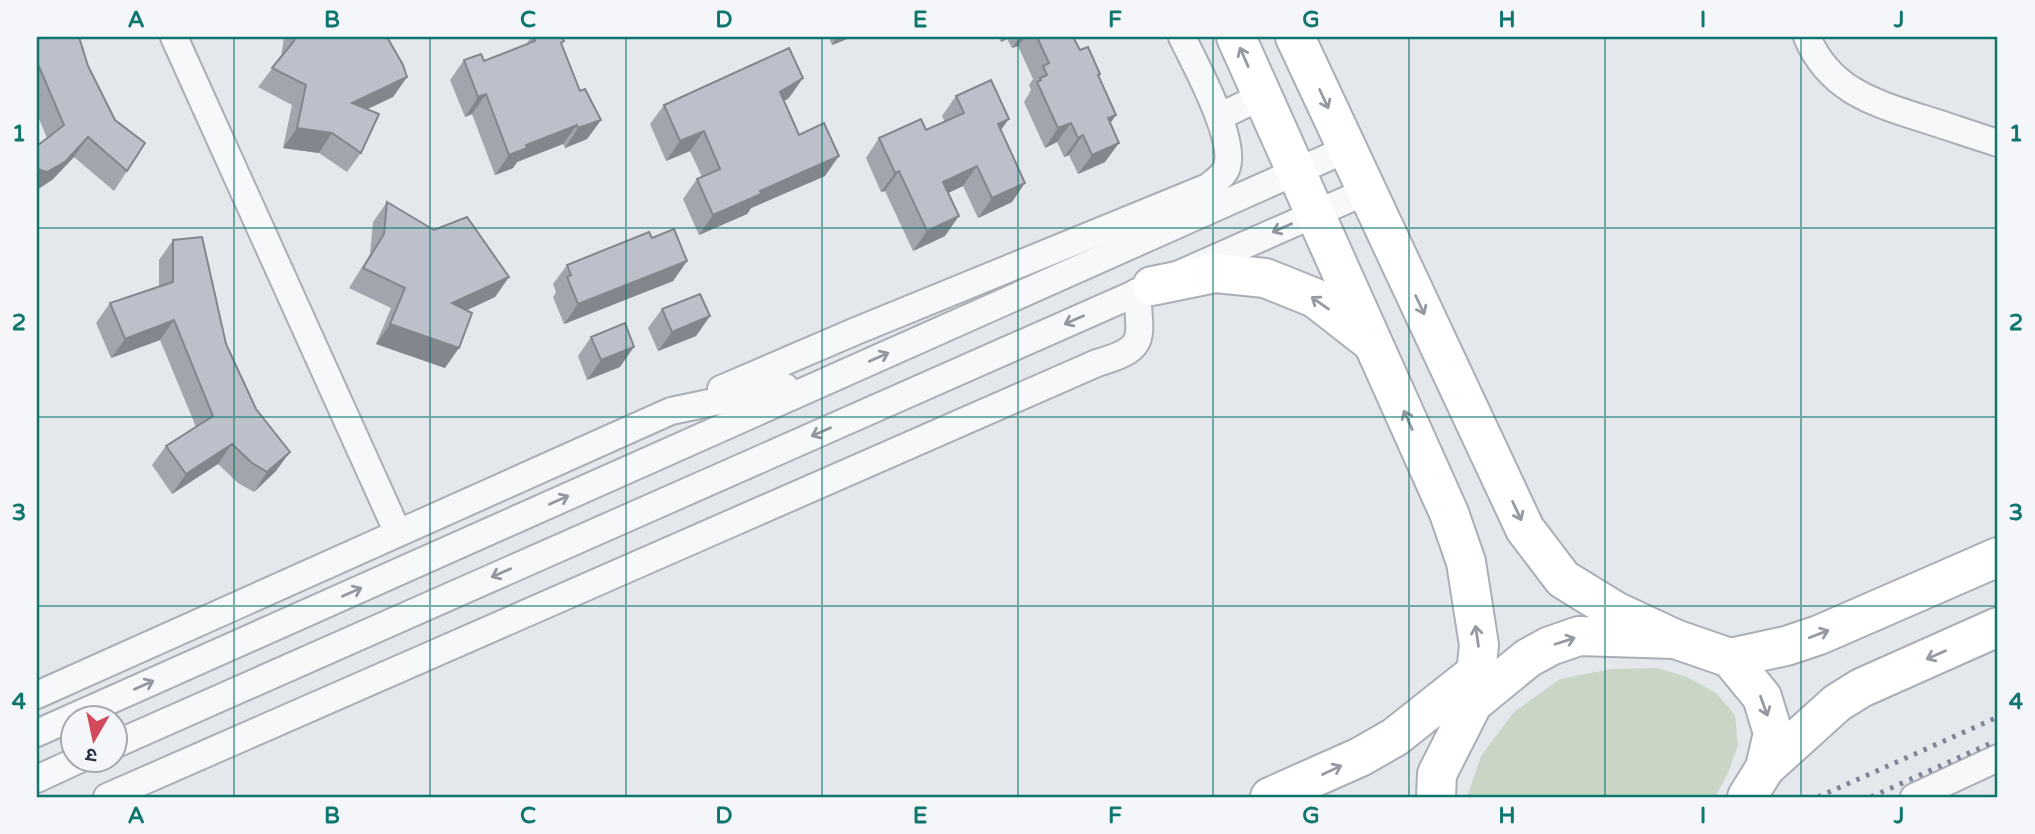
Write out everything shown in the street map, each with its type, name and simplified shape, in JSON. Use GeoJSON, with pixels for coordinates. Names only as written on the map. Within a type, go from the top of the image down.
{"type":"FeatureCollection","features":[{"type":"Feature","properties":{"kind":"street"},"geometry":{"type":"LineString","coordinates":[[174,37],[398,533]]}},
{"type":"Feature","properties":{"kind":"street"},"geometry":{"type":"LineString","coordinates":[[37,695],[671,411],[856,331],[1208,187],[1227,167],[1228,153],[1219,117],[1182,37]]}},
{"type":"Feature","properties":{"kind":"street"},"geometry":{"type":"LineString","coordinates":[[1236,37],[1449,513],[1466,562],[1479,645],[1475,688],[1427,790]]}},
{"type":"Feature","properties":{"kind":"street"},"geometry":{"type":"LineString","coordinates":[[1295,37],[1525,529],[1563,579],[1615,611],[1675,639],[1730,659],[1762,698],[1773,733],[1756,783]]}},
{"type":"Feature","properties":{"kind":"street"},"geometry":{"type":"LineString","coordinates":[[1807,37],[1813,52],[1836,80],[1868,100],[1998,143]]}},
{"type":"Feature","properties":{"kind":"street"},"geometry":{"type":"LineString","coordinates":[[1219,117],[1262,96]]}},
{"type":"Feature","properties":{"kind":"street"},"geometry":{"type":"LineString","coordinates":[[37,733],[1347,149]]}},
{"type":"Feature","properties":{"kind":"street"},"geometry":{"type":"LineString","coordinates":[[130,738],[1367,191]]}},
{"type":"Feature","properties":{"kind":"street"},"geometry":{"type":"LineString","coordinates":[[1144,289],[1216,273],[1265,278],[1315,298],[1374,345]]}},
{"type":"Feature","properties":{"kind":"street"},"geometry":{"type":"LineString","coordinates":[[107,797],[1097,363],[1120,357],[1133,349],[1140,338],[1144,289]]}},
{"type":"Feature","properties":{"kind":"street"},"geometry":{"type":"LineString","coordinates":[[671,411],[835,377]]}},
{"type":"Feature","properties":{"kind":"street"},"geometry":{"type":"LineString","coordinates":[[1730,659],[1819,635],[1998,557]]}},
{"type":"Feature","properties":{"kind":"street"},"geometry":{"type":"LineString","coordinates":[[1756,783],[1837,703],[1861,688],[1998,627]]}},
{"type":"Feature","properties":{"kind":"street"},"geometry":{"type":"LineString","coordinates":[[1270,797],[1360,757],[1475,688],[1559,642],[1578,636],[1675,639]]}},
{"type":"Feature","properties":{"kind":"street"},"geometry":{"type":"LineString","coordinates":[[1914,797],[1998,758]]}},
{"type":"Feature","properties":{"kind":"street"},"geometry":{"type":"LineString","coordinates":[[37,779],[60,769]]}},
{"type":"Feature","properties":{"kind":"green space"},"geometry":{"type":"Polygon","coordinates":[[[1657,668],[1687,677],[1716,693],[1735,715],[1738,745],[1728,773],[1715,797],[1467,797],[1481,756],[1514,712],[1560,679],[1611,669],[1657,668]]]}},
{"type":"Feature","properties":{"kind":"building"},"geometry":{"type":"Polygon","coordinates":[[[37,37],[79,37],[88,66],[115,120],[145,143],[127,171],[88,137],[66,161],[47,172],[37,169],[37,146],[64,125],[37,62],[37,37]]]}},
{"type":"Feature","properties":{"kind":"building"},"geometry":{"type":"Polygon","coordinates":[[[295,37],[387,37],[403,65],[407,77],[352,103],[379,114],[361,153],[332,133],[297,128],[306,85],[272,68],[295,37]]]}},
{"type":"Feature","properties":{"kind":"building"},"geometry":{"type":"Polygon","coordinates":[[[534,37],[562,37],[564,41],[561,43],[580,91],[585,89],[601,120],[578,128],[577,125],[526,145],[527,148],[509,155],[486,94],[478,97],[464,60],[481,54],[484,61],[535,41],[534,37]]]}},
{"type":"Feature","properties":{"kind":"building"},"geometry":{"type":"Polygon","coordinates":[[[1037,37],[1073,37],[1080,50],[1088,47],[1116,115],[1108,118],[1119,143],[1092,155],[1083,135],[1078,138],[1071,123],[1058,128],[1037,82],[1047,75],[1043,66],[1049,63],[1037,37]]]}},
{"type":"Feature","properties":{"kind":"building"},"geometry":{"type":"Polygon","coordinates":[[[789,48],[803,78],[780,92],[799,135],[824,123],[839,156],[713,215],[697,179],[720,169],[704,131],[680,141],[664,105],[789,48]]]}},
{"type":"Feature","properties":{"kind":"building"},"geometry":{"type":"Polygon","coordinates":[[[991,80],[1009,119],[998,124],[1025,183],[992,198],[977,166],[943,182],[959,216],[927,231],[899,171],[895,173],[879,138],[921,119],[926,130],[964,113],[956,96],[991,80]]]}},
{"type":"Feature","properties":{"kind":"building"},"geometry":{"type":"Polygon","coordinates":[[[387,202],[434,230],[467,217],[509,277],[452,303],[472,313],[459,348],[390,324],[405,288],[363,268],[384,234],[387,202]]]}},
{"type":"Feature","properties":{"kind":"building"},"geometry":{"type":"Polygon","coordinates":[[[674,229],[687,261],[578,304],[567,277],[571,275],[567,265],[649,232],[652,238],[674,229]]]}},
{"type":"Feature","properties":{"kind":"building"},"geometry":{"type":"Polygon","coordinates":[[[202,237],[226,344],[256,409],[290,452],[267,472],[252,463],[232,444],[186,474],[166,446],[213,416],[174,320],[125,339],[110,303],[173,282],[173,240],[202,237]]]}},
{"type":"Feature","properties":{"kind":"building"},"geometry":{"type":"Polygon","coordinates":[[[700,294],[710,316],[672,332],[662,309],[700,294]]]}},
{"type":"Feature","properties":{"kind":"building"},"geometry":{"type":"Polygon","coordinates":[[[625,323],[634,347],[601,360],[591,337],[625,323]]]}},
{"type":"Feature","properties":{"kind":"railway"},"geometry":{"type":"LineString","coordinates":[[1818,797],[1998,717]]}},
{"type":"Feature","properties":{"kind":"railway"},"geometry":{"type":"LineString","coordinates":[[1871,797],[1998,740]]}}]}
